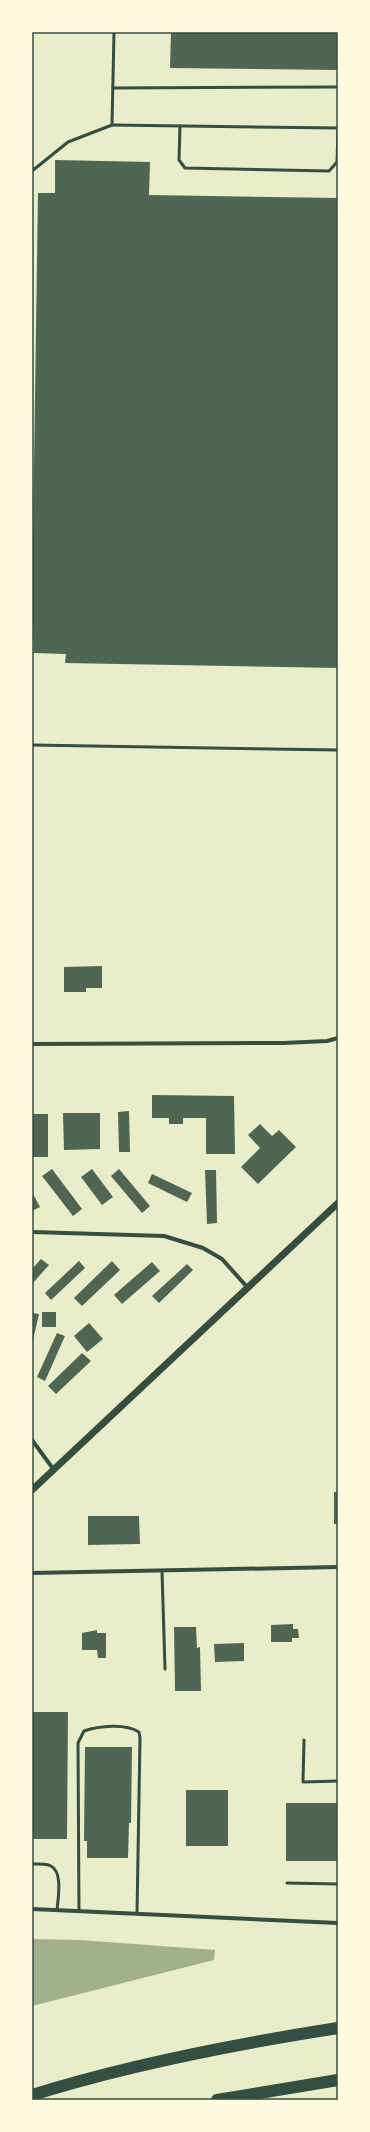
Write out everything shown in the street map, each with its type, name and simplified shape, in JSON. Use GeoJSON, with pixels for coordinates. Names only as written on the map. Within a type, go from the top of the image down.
{"type":"FeatureCollection","features":[{"type":"Feature","properties":{"kind":"highway"},"geometry":{"type":"LineString","coordinates":[[32,2095],[110,2074],[197,2054],[338,2028]]}},
{"type":"Feature","properties":{"kind":"highway"},"geometry":{"type":"LineString","coordinates":[[217,2100],[338,2080]]}},
{"type":"Feature","properties":{"kind":"highway"},"geometry":{"type":"LineString","coordinates":[[229,2100],[252,2093]]}},
{"type":"Feature","properties":{"kind":"street"},"geometry":{"type":"LineString","coordinates":[[32,1044],[283,1043],[326,1041],[338,1038]]}},
{"type":"Feature","properties":{"kind":"street"},"geometry":{"type":"LineString","coordinates":[[32,1490],[338,1203]]}},
{"type":"Feature","properties":{"kind":"street"},"geometry":{"type":"LineString","coordinates":[[32,1232],[164,1236],[203,1248],[222,1259],[248,1288]]}},
{"type":"Feature","properties":{"kind":"street"},"geometry":{"type":"LineString","coordinates":[[32,1440],[54,1470]]}},
{"type":"Feature","properties":{"kind":"street"},"geometry":{"type":"LineString","coordinates":[[32,1573],[338,1567]]}},
{"type":"Feature","properties":{"kind":"street"},"geometry":{"type":"LineString","coordinates":[[32,1908],[338,1923]]}},
{"type":"Feature","properties":{"kind":"lane"},"geometry":{"type":"LineString","coordinates":[[112,125],[114,32]]}},
{"type":"Feature","properties":{"kind":"lane"},"geometry":{"type":"LineString","coordinates":[[113,88],[338,88]]}},
{"type":"Feature","properties":{"kind":"lane"},"geometry":{"type":"LineString","coordinates":[[32,171],[68,142],[112,125],[338,128],[337,162],[329,171],[185,168],[180,160],[180,126]]}},
{"type":"Feature","properties":{"kind":"lane"},"geometry":{"type":"LineString","coordinates":[[32,745],[338,750]]}},
{"type":"Feature","properties":{"kind":"lane"},"geometry":{"type":"LineString","coordinates":[[162,1571],[165,1669]]}},
{"type":"Feature","properties":{"kind":"lane"},"geometry":{"type":"LineString","coordinates":[[79,1911],[78,1743],[84,1731],[97,1727],[132,1728],[138,1732],[140,1738],[137,1914]]}},
{"type":"Feature","properties":{"kind":"lane"},"geometry":{"type":"LineString","coordinates":[[304,1740],[303,1782],[338,1781]]}},
{"type":"Feature","properties":{"kind":"lane"},"geometry":{"type":"LineString","coordinates":[[32,1864],[46,1864],[55,1869],[58,1876],[57,1910]]}},
{"type":"Feature","properties":{"kind":"lane"},"geometry":{"type":"LineString","coordinates":[[287,1883],[338,1884]]}},
{"type":"Feature","properties":{"kind":"shaded area"},"geometry":{"type":"Polygon","coordinates":[[[32,1939],[80,1940],[215,1950],[214,1960],[32,2006],[32,1939]]]}},
{"type":"Feature","properties":{"kind":"building"},"geometry":{"type":"Polygon","coordinates":[[[171,32],[338,32],[338,70],[170,68],[171,32]]]}},
{"type":"Feature","properties":{"kind":"building"},"geometry":{"type":"Polygon","coordinates":[[[55,160],[150,162],[149,195],[338,198],[338,668],[65,663],[66,654],[34,653],[32,601],[38,193],[55,193],[55,160]]]}},
{"type":"Feature","properties":{"kind":"building"},"geometry":{"type":"Polygon","coordinates":[[[102,966],[102,988],[86,988],[86,992],[64,992],[64,967],[102,966]]]}},
{"type":"Feature","properties":{"kind":"building"},"geometry":{"type":"Polygon","coordinates":[[[152,1095],[234,1096],[235,1154],[206,1154],[206,1118],[183,1118],[183,1124],[169,1124],[169,1118],[152,1118],[152,1095]]]}},
{"type":"Feature","properties":{"kind":"building"},"geometry":{"type":"Polygon","coordinates":[[[129,1111],[130,1152],[119,1152],[118,1112],[129,1111]]]}},
{"type":"Feature","properties":{"kind":"building"},"geometry":{"type":"Polygon","coordinates":[[[63,1113],[100,1113],[100,1149],[64,1150],[63,1113]]]}},
{"type":"Feature","properties":{"kind":"building"},"geometry":{"type":"Polygon","coordinates":[[[32,1114],[48,1114],[48,1157],[32,1157],[32,1114]]]}},
{"type":"Feature","properties":{"kind":"building"},"geometry":{"type":"Polygon","coordinates":[[[260,1124],[272,1136],[279,1130],[296,1147],[258,1184],[241,1167],[260,1148],[248,1135],[260,1124]]]}},
{"type":"Feature","properties":{"kind":"building"},"geometry":{"type":"Polygon","coordinates":[[[52,1169],[82,1209],[73,1216],[42,1176],[52,1169]]]}},
{"type":"Feature","properties":{"kind":"building"},"geometry":{"type":"Polygon","coordinates":[[[92,1169],[113,1197],[102,1205],[81,1177],[92,1169]]]}},
{"type":"Feature","properties":{"kind":"building"},"geometry":{"type":"Polygon","coordinates":[[[119,1169],[150,1206],[142,1213],[111,1176],[119,1169]]]}},
{"type":"Feature","properties":{"kind":"building"},"geometry":{"type":"Polygon","coordinates":[[[205,1170],[216,1170],[217,1223],[207,1224],[205,1170]]]}},
{"type":"Feature","properties":{"kind":"building"},"geometry":{"type":"Polygon","coordinates":[[[152,1174],[192,1193],[187,1202],[148,1183],[152,1174]]]}},
{"type":"Feature","properties":{"kind":"building"},"geometry":{"type":"Polygon","coordinates":[[[32,1192],[40,1207],[32,1211],[32,1192]]]}},
{"type":"Feature","properties":{"kind":"building"},"geometry":{"type":"Polygon","coordinates":[[[41,1259],[49,1265],[32,1284],[32,1269],[41,1259]]]}},
{"type":"Feature","properties":{"kind":"building"},"geometry":{"type":"Polygon","coordinates":[[[79,1261],[85,1268],[51,1300],[45,1293],[79,1261]]]}},
{"type":"Feature","properties":{"kind":"building"},"geometry":{"type":"Polygon","coordinates":[[[112,1261],[120,1270],[82,1306],[74,1298],[112,1261]]]}},
{"type":"Feature","properties":{"kind":"building"},"geometry":{"type":"Polygon","coordinates":[[[152,1262],[160,1271],[122,1304],[114,1295],[152,1262]]]}},
{"type":"Feature","properties":{"kind":"building"},"geometry":{"type":"Polygon","coordinates":[[[187,1264],[193,1270],[159,1303],[152,1296],[187,1264]]]}},
{"type":"Feature","properties":{"kind":"building"},"geometry":{"type":"Polygon","coordinates":[[[42,1312],[56,1312],[56,1327],[42,1327],[42,1312]]]}},
{"type":"Feature","properties":{"kind":"building"},"geometry":{"type":"Polygon","coordinates":[[[32,1313],[39,1314],[33,1340],[32,1340],[32,1313]]]}},
{"type":"Feature","properties":{"kind":"building"},"geometry":{"type":"Polygon","coordinates":[[[89,1323],[103,1339],[87,1352],[74,1336],[89,1323]]]}},
{"type":"Feature","properties":{"kind":"building"},"geometry":{"type":"Polygon","coordinates":[[[57,1333],[65,1336],[45,1381],[37,1377],[57,1333]]]}},
{"type":"Feature","properties":{"kind":"building"},"geometry":{"type":"Polygon","coordinates":[[[82,1353],[91,1361],[56,1394],[48,1386],[82,1353]]]}},
{"type":"Feature","properties":{"kind":"building"},"geometry":{"type":"Polygon","coordinates":[[[334,1492],[338,1492],[338,1524],[334,1524],[334,1492]]]}},
{"type":"Feature","properties":{"kind":"building"},"geometry":{"type":"Polygon","coordinates":[[[88,1516],[139,1516],[140,1544],[88,1545],[88,1516]]]}},
{"type":"Feature","properties":{"kind":"building"},"geometry":{"type":"Polygon","coordinates":[[[293,1624],[293,1629],[298,1629],[299,1638],[292,1638],[292,1642],[271,1642],[271,1625],[293,1624]]]}},
{"type":"Feature","properties":{"kind":"building"},"geometry":{"type":"Polygon","coordinates":[[[174,1627],[196,1627],[197,1648],[200,1647],[201,1691],[175,1691],[174,1627]]]}},
{"type":"Feature","properties":{"kind":"building"},"geometry":{"type":"Polygon","coordinates":[[[97,1630],[97,1633],[106,1633],[106,1658],[98,1658],[97,1650],[82,1650],[82,1633],[97,1630]]]}},
{"type":"Feature","properties":{"kind":"building"},"geometry":{"type":"Polygon","coordinates":[[[244,1643],[244,1661],[215,1662],[214,1644],[244,1643]]]}},
{"type":"Feature","properties":{"kind":"building"},"geometry":{"type":"Polygon","coordinates":[[[32,1712],[68,1712],[67,1839],[32,1839],[32,1712]]]}},
{"type":"Feature","properties":{"kind":"building"},"geometry":{"type":"Polygon","coordinates":[[[85,1747],[132,1747],[131,1823],[129,1823],[128,1858],[87,1858],[87,1841],[84,1841],[85,1747]]]}},
{"type":"Feature","properties":{"kind":"building"},"geometry":{"type":"Polygon","coordinates":[[[186,1790],[228,1790],[228,1846],[186,1846],[186,1790]]]}},
{"type":"Feature","properties":{"kind":"building"},"geometry":{"type":"Polygon","coordinates":[[[286,1803],[338,1803],[338,1861],[286,1861],[286,1803]]]}}]}
